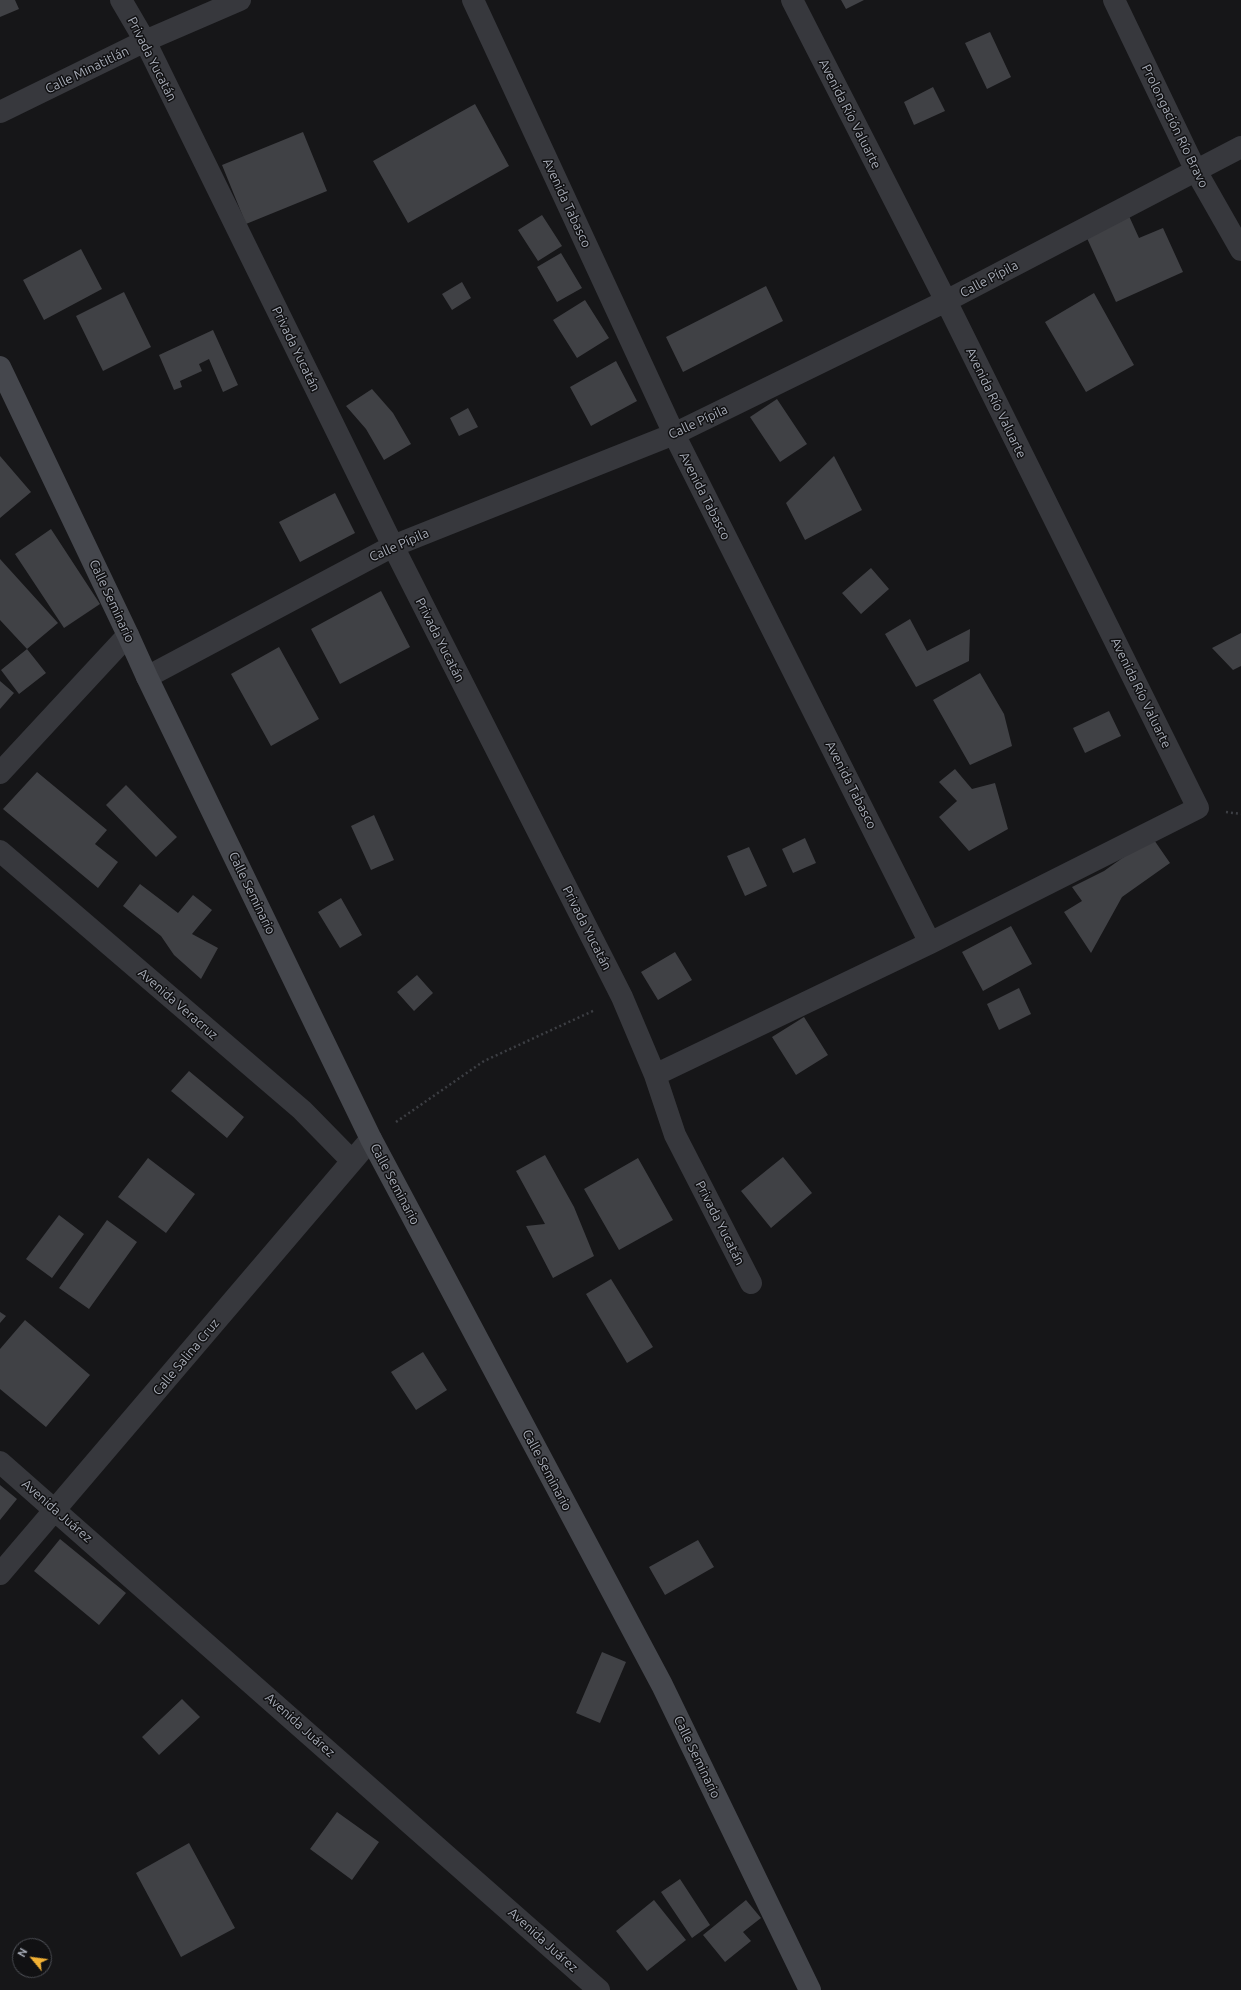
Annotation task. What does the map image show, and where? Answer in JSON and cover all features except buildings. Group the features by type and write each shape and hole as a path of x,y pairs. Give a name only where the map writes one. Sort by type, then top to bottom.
{"street":[{"name":"Privada Yucatán","path":"121,0 145,41 393,546 622,997 655,1075 675,1135 751,1283"},
{"name":"Calle Minatitlán","path":"0,112 145,41 240,0"},
{"name":"Avenida Tabasco","path":"473,0 674,434 930,943"},
{"name":"Avenida Río Valuarte","path":"792,0 946,301 1198,808 930,943"},
{"name":"Prolongación Río Bravo","path":"1114,0 1196,171 1241,250"},
{"name":"Calle Pípila","path":"147,677 393,546 674,434 946,301 1241,147"},
{"name":"Calle Seminario","path":"0,367 147,677 371,1139 662,1685 810,1990"},
{"path":"0,773 128,635"},
{"name":"Avenida Veracruz","path":"0,851 302,1110 352,1161"},
{"path":"655,1075 930,943"},
{"name":"Calle Salina Cruz","path":"0,1574 371,1139"},
{"name":"Avenida Juárez","path":"0,1462 56,1509 599,1990"}],"path":[{"path":"371,1139 484,1061 622,997"}]}
